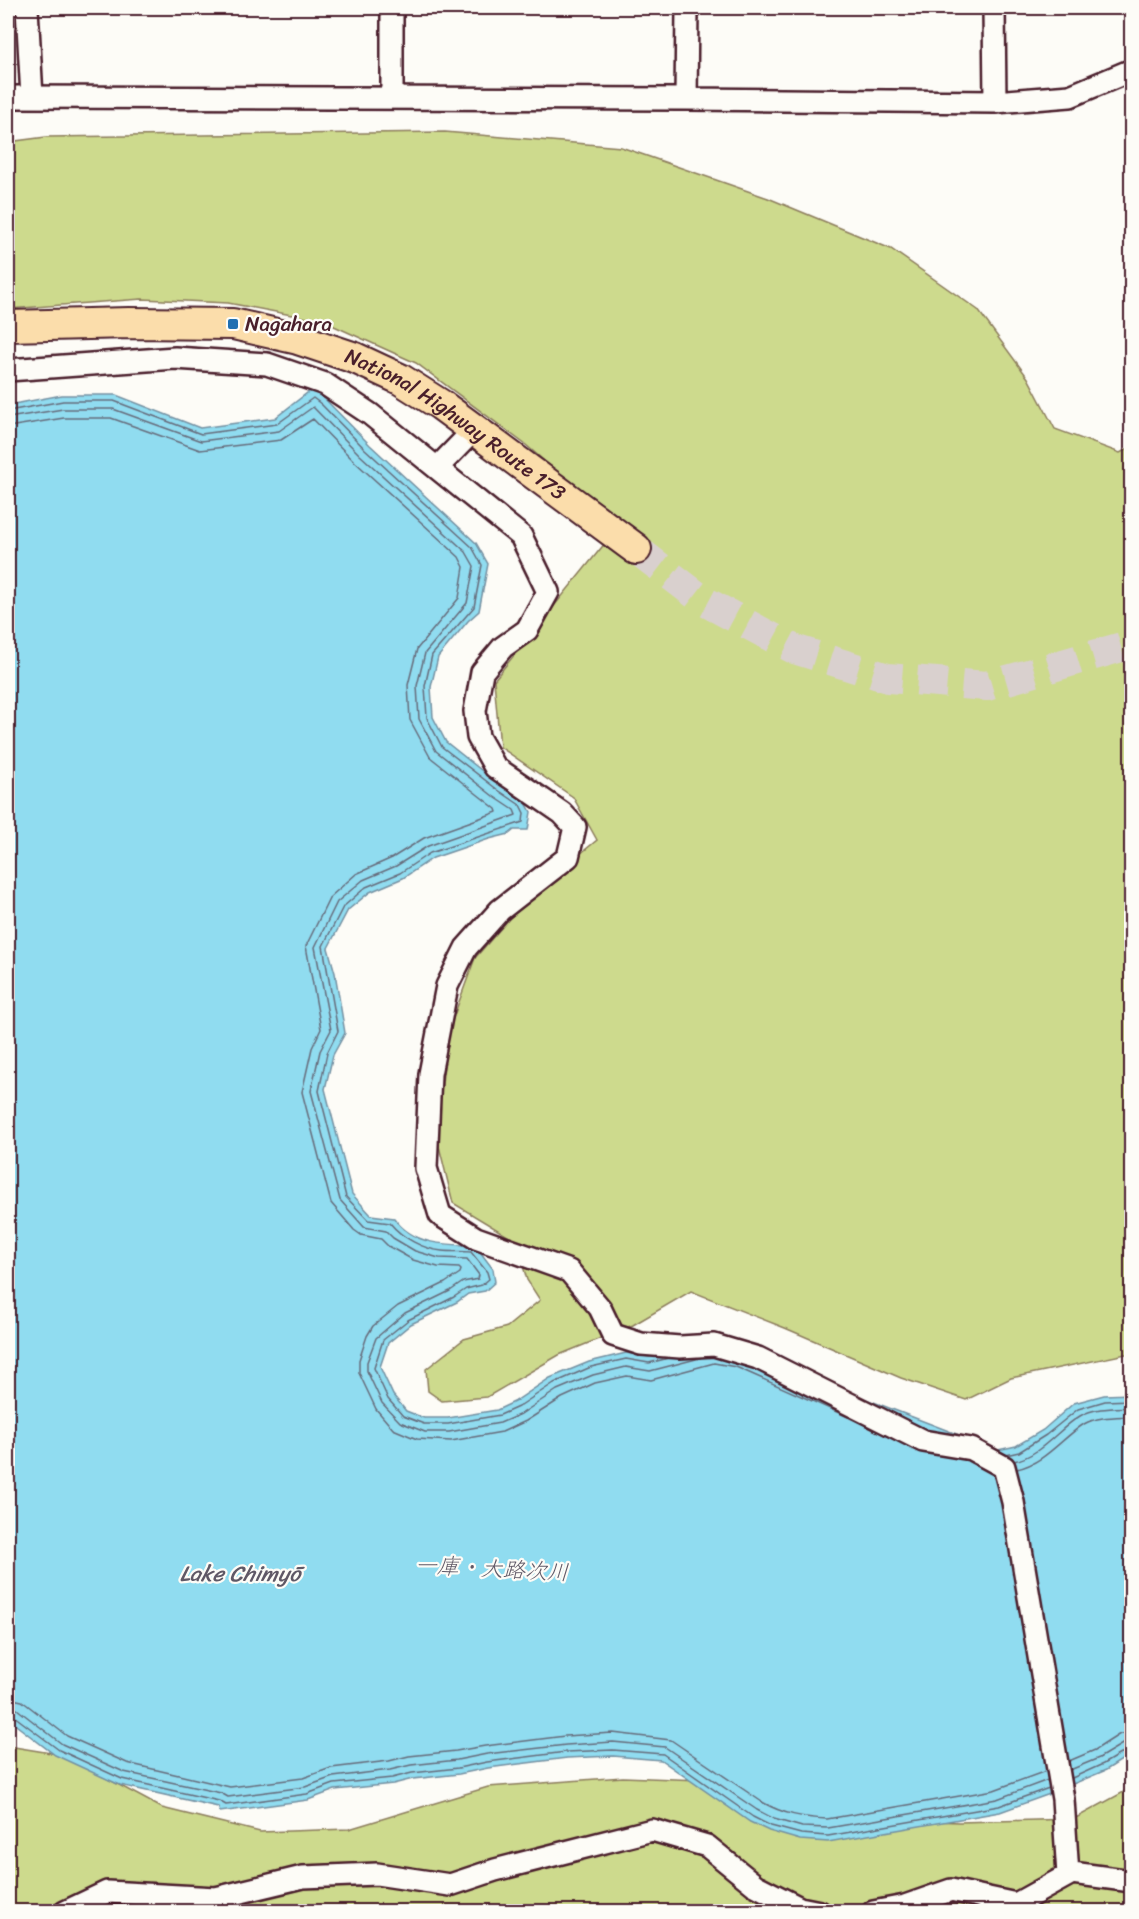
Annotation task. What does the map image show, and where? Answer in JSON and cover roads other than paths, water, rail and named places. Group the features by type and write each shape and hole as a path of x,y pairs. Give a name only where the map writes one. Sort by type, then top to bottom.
{"highway":[{"name":"National Highway Route 173","path":"8,326 129,322 233,324 298,339 355,358 400,379 441,405 636,549"}],"street":[{"path":"27,8 32,97"},
{"path":"392,8 392,98"},
{"path":"686,99 687,8"},
{"path":"994,8 995,102"},
{"path":"8,97 995,102 1070,96 1131,70"},
{"path":"8,370 175,358 267,364 325,384 370,414 521,536 548,592 527,630 503,647 482,672 476,711 478,737 495,767 562,813 575,827 568,857 500,910 466,948 447,986 430,1074 426,1168 440,1215 476,1238 569,1271 600,1308 613,1335 641,1344 680,1347 714,1345 758,1358 922,1441 971,1449 1004,1467 1013,1502 1063,1799 1068,1875"},
{"path":"437,468 474,430"},
{"path":"65,1911 107,1893 216,1898 303,1877 377,1874 450,1885 495,1870 651,1830 707,1846 755,1885 800,1908 820,1911"},
{"path":"873,1911 904,1906 951,1890 1016,1904 1072,1873 1131,1881"}],"water":[{"name":"Lake Chimyō","path":"311,390 325,399 370,445 476,543 488,564 479,611 438,657 431,687 433,717 446,742 501,786 525,801 531,812 528,830 514,830 509,834 433,858 403,878 370,892 348,910 328,948 335,973 345,1033 333,1055 325,1089 352,1194 371,1215 394,1218 410,1234 441,1244 475,1245 493,1269 495,1282 485,1291 468,1294 457,1302 411,1324 388,1343 380,1367 393,1395 406,1411 424,1418 448,1418 497,1410 514,1402 550,1378 589,1362 626,1353 649,1357 713,1340 742,1345 858,1396 998,1450 1016,1446 1043,1430 1074,1403 1104,1395 1131,1394 1131,1754 1106,1770 1000,1812 828,1842 800,1840 769,1831 750,1822 661,1760 613,1756 567,1758 488,1768 393,1784 335,1790 308,1800 220,1812 218,1807 120,1785 55,1755 8,1719 8,405 62,395 116,395 200,428 275,418"}],"tunnel":[{"path":"636,549 704,601 794,649 888,678 987,686 1132,644"}],"place":[{"name":"Nagahara","path":"233,324"}],"water label":[{"name":"一庫・大路次川","path":"492,1568"}]}
